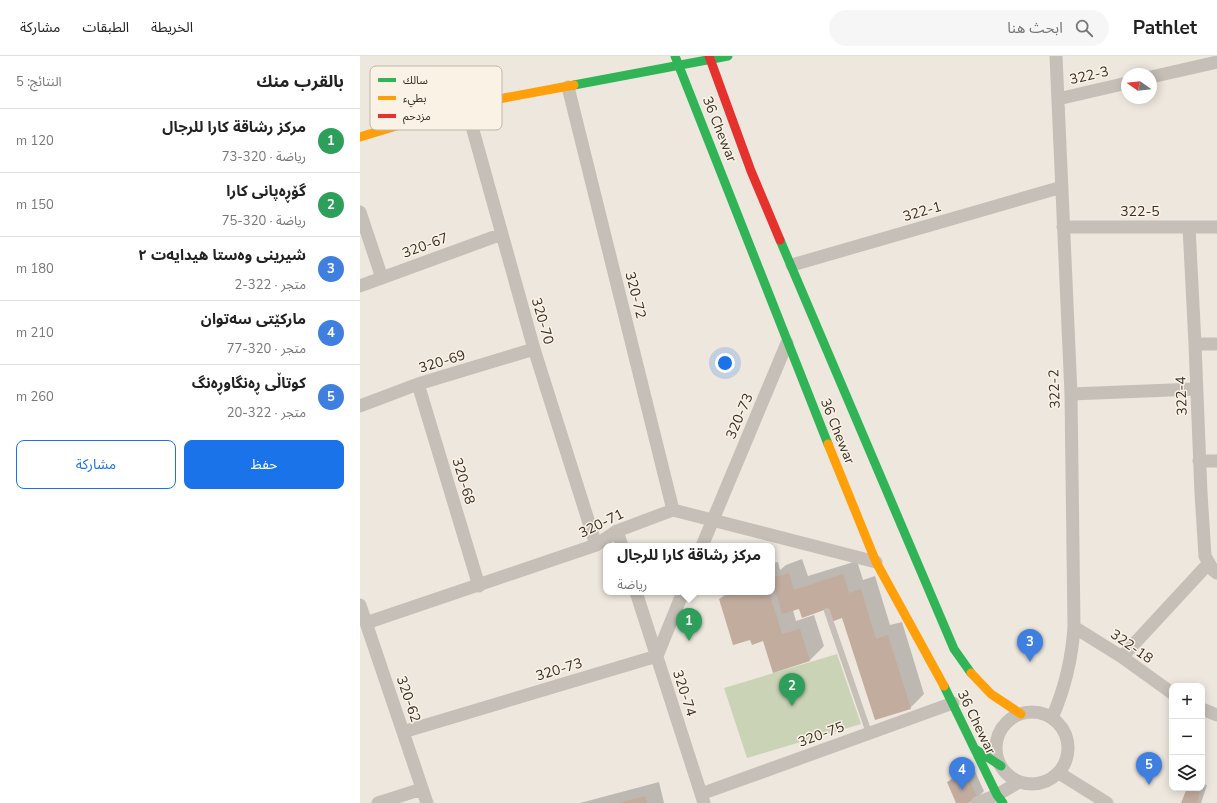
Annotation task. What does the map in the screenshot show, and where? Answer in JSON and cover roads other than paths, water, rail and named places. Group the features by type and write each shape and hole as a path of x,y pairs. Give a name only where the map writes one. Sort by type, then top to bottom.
{"street":[{"name":"36 Chewar","path":"675,56 787,343 876,562 953,703 1000,799"},
{"path":"502,99 680,66 710,58 728,56"},
{"name":"322-2","path":"1052,718 1068,674 1074,627 1071,394 1056,56"},
{"path":"710,58 751,171 954,649 966,669 982,687 1001,702 1021,714"},
{"path":"1157,76 1217,62"},
{"name":"322-3","path":"1058,99 1121,84"},
{"name":"320-72","path":"568,87 673,510"},
{"path":"360,138 386,130"},
{"name":"320-70","path":"473,130 534,349 596,545"},
{"name":"322-1","path":"792,265 1062,187"},
{"path":"360,212 382,278"},
{"name":"322-5","path":"1063,227 1217,228"},
{"name":"322-4","path":"1189,227 1196,344 1196,390 1206,556 1213,568"},
{"name":"320-67","path":"360,286 502,234"},
{"name":"320-73","path":"703,543 787,343"},
{"path":"1196,344 1217,344"},
{"name":"320-69","path":"360,406 418,384 534,349"},
{"name":"320-68","path":"418,384 479,586"},
{"path":"1071,394 1196,390"},
{"path":"1200,461 1217,461"},
{"path":"673,510 714,519 876,562"},
{"name":"320-71","path":"366,623 479,586 596,545 617,531 673,510"},
{"path":"617,531 621,543"},
{"path":"1122,657 1213,568"},
{"name":"320-74","path":"637,595 702,799"},
{"path":"657,656 682,595"},
{"name":"320-62","path":"360,605 427,803"},
{"name":"322-18","path":"1074,627 1122,657 1169,691"},
{"name":"320-73","path":"403,732 657,656"},
{"name":"320-75","path":"702,799 953,703"},
{"path":"1205,710 1217,715"},
{"path":"1032,712 1052,718 1065,734 1068,744 1068,755 1059,773 1050,780 1040,784 1019,782 1008,776 1001,766 997,754 997,741 1002,730 1010,720 1021,714 1032,712"},
{"path":"974,748 1001,766"},
{"path":"1059,773 1107,803"},
{"path":"977,803 1000,799 1019,782"},
{"path":"378,803 422,790"}],"lane":[{"path":"826,611 869,734"}],"place":[{"name":"مركز رشاقة كارا للرجال","path":"689,641"},
{"name":"شیرینی وەستا هیدایەت ٢","path":"1030,662"},
{"name":"گۆڕەپانی کارا","path":"792,706"},
{"name":"کوتاڵی ڕەنگاوڕەنگ","path":"1149,785"},
{"name":"مارکێتی سەتوان","path":"962,790"}]}
